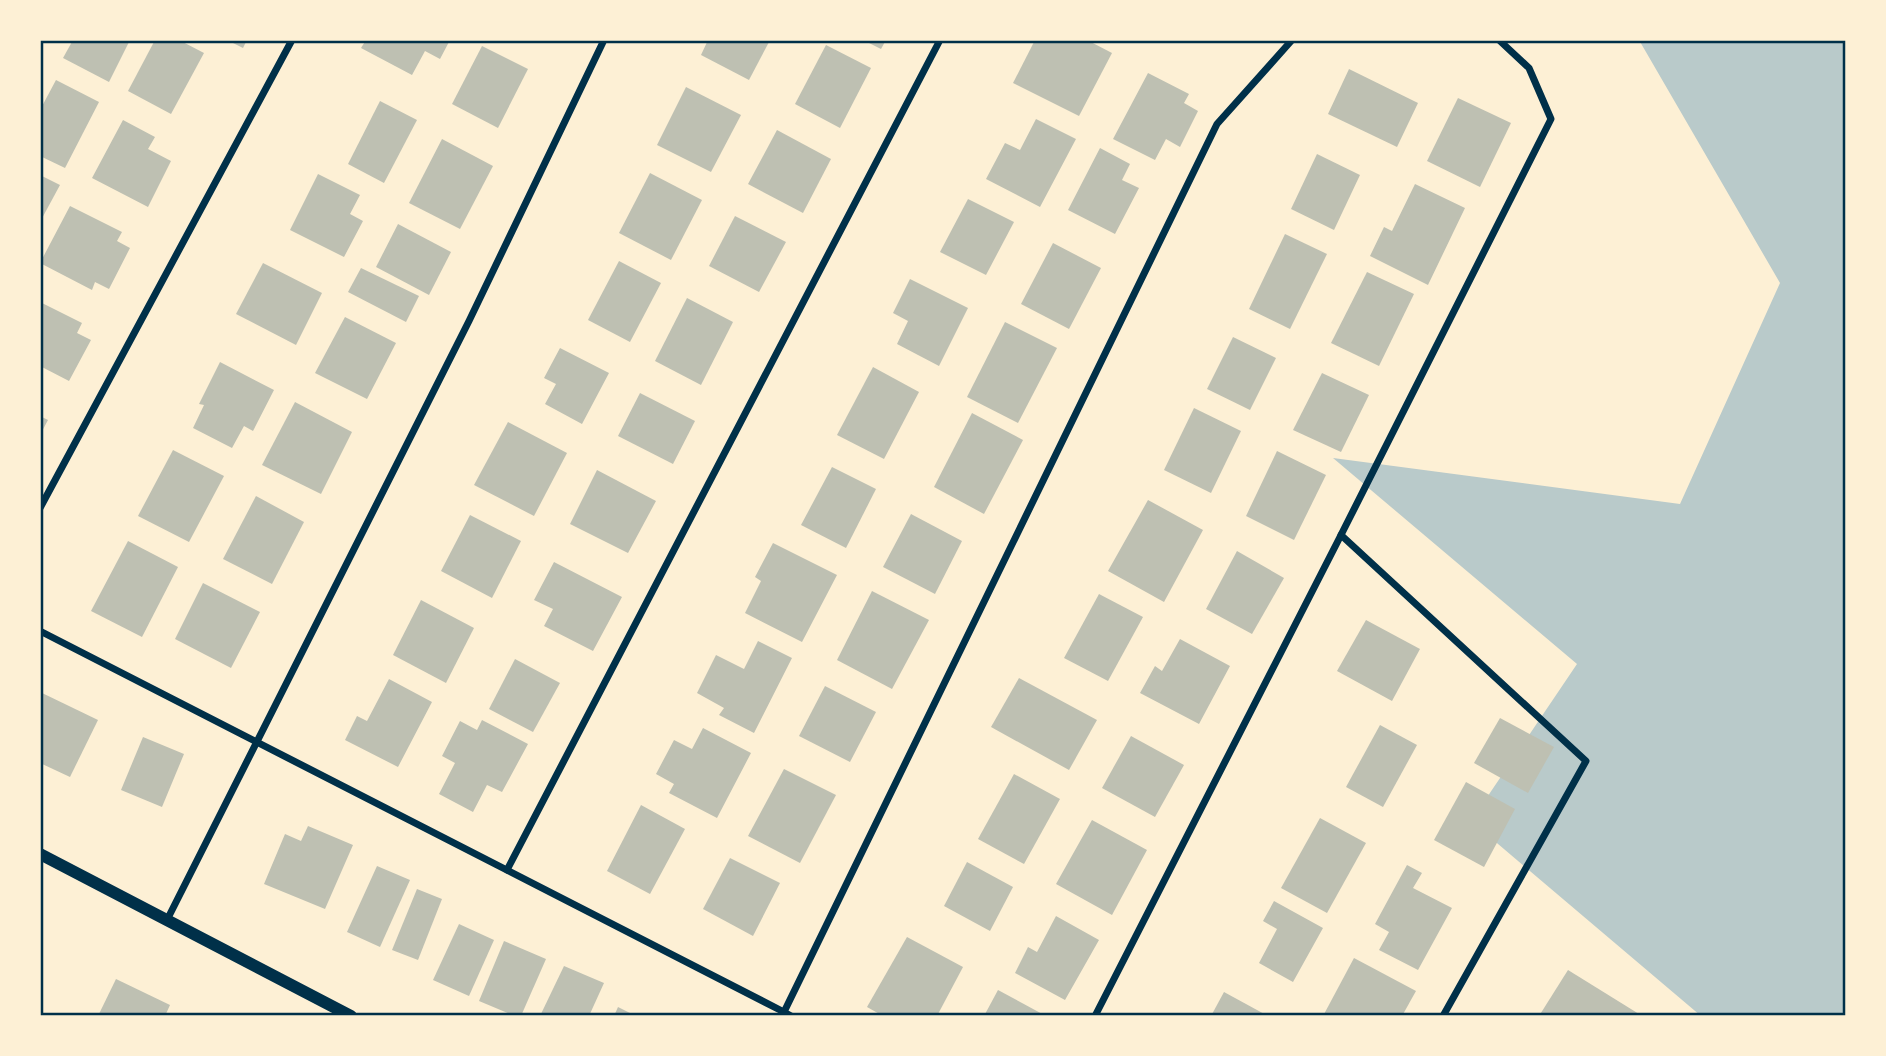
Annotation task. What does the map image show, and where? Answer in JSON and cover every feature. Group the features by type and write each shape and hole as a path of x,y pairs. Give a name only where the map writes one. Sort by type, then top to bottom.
{"street":[{"path":"40,508 292,40"},
{"path":"167,920 469,321 604,40"},
{"path":"507,870 940,40"},
{"path":"40,631 787,1014 1217,124 1292,40"},
{"path":"1095,1016 1551,119 1530,68 1499,40"},
{"path":"1341,535 1586,761 1443,1016"},
{"path":"40,854 351,1016"}],"shaded area":[{"path":"1639,40 1846,40 1846,1016 1701,1016 1471,821 1577,664 1333,458 1680,504 1780,283"}],"building":[{"path":"73,40 130,40 109,82 63,58"},
{"path":"155,40 179,40 204,53 171,114 128,91"},
{"path":"227,40 247,40 243,48"},
{"path":"366,40 450,40 440,59 425,51 412,75 361,48"},
{"path":"708,40 769,42 749,80 701,55"},
{"path":"863,40 886,40 881,49"},
{"path":"1035,40 1087,40 1112,53 1079,116 1013,83"},
{"path":"826,45 871,68 840,128 795,104"},
{"path":"482,46 528,69 498,128 452,104"},
{"path":"1349,69 1418,103 1397,147 1328,114"},
{"path":"1148,73 1189,94 1184,103 1198,111 1180,147 1166,139 1155,160 1113,139"},
{"path":"56,80 99,102 65,168 40,156 40,110"},
{"path":"686,87 741,115 711,172 657,145"},
{"path":"1458,98 1511,123 1480,187 1427,161"},
{"path":"380,101 417,120 384,183 348,164"},
{"path":"1036,119 1076,139 1040,207 986,179 1005,143 1020,150"},
{"path":"123,120 155,137 148,149 171,161 148,207 92,178"},
{"path":"777,130 831,159 803,213 748,184"},
{"path":"442,139 493,166 460,229 409,203"},
{"path":"1100,148 1130,164 1122,180 1139,188 1115,234 1068,210"},
{"path":"1317,154 1360,175 1334,230 1291,209"},
{"path":"650,173 702,200 671,260 619,233"},
{"path":"318,174 360,195 350,214 363,221 344,257 290,230"},
{"path":"40,175 60,185 40,222"},
{"path":"1415,184 1465,208 1428,285 1370,256 1384,227 1392,231"},
{"path":"968,199 1014,222 986,275 940,252"},
{"path":"70,206 122,232 117,241 130,248 109,289 95,282 92,290 40,263"},
{"path":"735,216 786,242 759,292 709,266"},
{"path":"398,224 451,252 429,295 376,267"},
{"path":"1285,234 1327,254 1290,329 1249,309"},
{"path":"1053,243 1101,268 1069,329 1021,304"},
{"path":"619,261 661,283 630,342 588,320"},
{"path":"263,263 322,293 296,345 236,314"},
{"path":"361,268 419,296 406,322 348,292"},
{"path":"1367,272 1414,294 1379,366 1331,343"},
{"path":"910,279 968,308 939,366 897,344 908,321 893,313"},
{"path":"687,298 733,322 701,385 655,361"},
{"path":"40,302 82,323 77,333 91,340 69,381 40,366"},
{"path":"345,317 396,343 367,399 315,373"},
{"path":"1005,322 1057,348 1018,423 967,397"},
{"path":"1233,337 1276,358 1250,410 1207,389"},
{"path":"560,348 609,373 582,424 545,404 556,384 544,378"},
{"path":"220,362 274,390 253,431 244,426 232,448 193,428 204,405 199,404"},
{"path":"873,367 919,392 884,459 837,435"},
{"path":"1322,373 1369,395 1341,452 1293,430"},
{"path":"640,393 695,421 673,464 618,436"},
{"path":"295,402 352,432 321,494 262,465"},
{"path":"1194,408 1241,431 1211,493 1164,470"},
{"path":"972,413 1023,440 984,514 934,487"},
{"path":"40,416 48,420 40,435"},
{"path":"508,422 567,453 534,516 474,485"},
{"path":"173,450 224,476 189,542 138,516"},
{"path":"1277,451 1326,475 1294,540 1246,516"},
{"path":"832,467 876,489 846,548 801,525"},
{"path":"597,470 656,501 628,553 570,524"},
{"path":"256,496 304,522 272,584 223,559"},
{"path":"1148,500 1203,530 1164,602 1108,571"},
{"path":"911,514 962,541 935,594 883,567"},
{"path":"470,515 521,541 492,598 441,571"},
{"path":"128,541 178,567 142,637 91,611"},
{"path":"773,543 837,575 802,642 745,613 761,581 755,577"},
{"path":"1237,551 1284,578 1252,634 1206,609"},
{"path":"554,562 622,597 593,651 544,626 553,609 534,600"},
{"path":"203,583 260,612 231,668 175,639"},
{"path":"872,591 929,620 892,689 837,660"},
{"path":"1099,594 1143,617 1108,681 1064,658"},
{"path":"421,600 474,628 446,683 393,655"},
{"path":"1366,620 1420,649 1392,701 1337,671"},
{"path":"1180,639 1230,666 1199,724 1140,693 1155,666 1162,671"},
{"path":"758,641 792,658 754,733 719,715 724,708 697,693 716,655 744,669"},
{"path":"515,659 560,683 533,732 489,709"},
{"path":"1019,678 1097,720 1069,770 991,727"},
{"path":"389,679 432,702 398,767 345,740 357,716 367,721"},
{"path":"825,686 876,712 850,762 799,736"},
{"path":"40,692 98,720 70,777 40,763"},
{"path":"1500,718 1554,747 1528,793 1474,763"},
{"path":"482,720 528,744 502,792 487,785 473,812 439,794 455,763 442,756 460,721 477,730"},
{"path":"1380,725 1417,745 1383,807 1346,787"},
{"path":"703,728 751,753 717,818 669,793 674,784 656,774 674,740 692,749"},
{"path":"1131,736 1184,765 1155,817 1102,788"},
{"path":"143,737 184,754 162,807 121,790"},
{"path":"784,769 836,795 800,863 748,836"},
{"path":"1014,774 1060,799 1024,864 978,839"},
{"path":"1466,782 1515,809 1484,867 1434,840"},
{"path":"641,805 685,829 650,894 607,871"},
{"path":"1320,818 1366,843 1327,913 1281,888"},
{"path":"1092,820 1147,850 1112,915 1056,884"},
{"path":"308,826 353,845 325,909 264,884 285,834 301,841"},
{"path":"730,858 780,883 753,936 703,909"},
{"path":"967,862 1013,887 990,931 944,906"},
{"path":"1407,865 1422,873 1413,888 1452,908 1418,970 1379,950 1389,932 1375,924"},
{"path":"377,866 410,880 380,947 347,932"},
{"path":"417,889 442,899 418,960 392,950"},
{"path":"1274,901 1323,928 1293,982 1259,963 1277,929 1263,921"},
{"path":"1056,916 1099,940 1065,1000 1015,973 1028,947 1037,952"},
{"path":"459,924 494,940 469,996 433,980"},
{"path":"907,937 963,967 937,1016 883,1016 867,1007"},
{"path":"504,941 546,959 521,1016 479,1001"},
{"path":"1354,958 1416,991 1402,1016 1323,1016"},
{"path":"564,966 604,983 589,1016 540,1016"},
{"path":"1568,970 1639,1014 1539,1016"},
{"path":"116,979 170,1005 165,1016 98,1016"},
{"path":"998,990 1046,1016 984,1016"},
{"path":"1224,992 1268,1016 1211,1016"},
{"path":"618,1007 636,1016 614,1016"}]}
